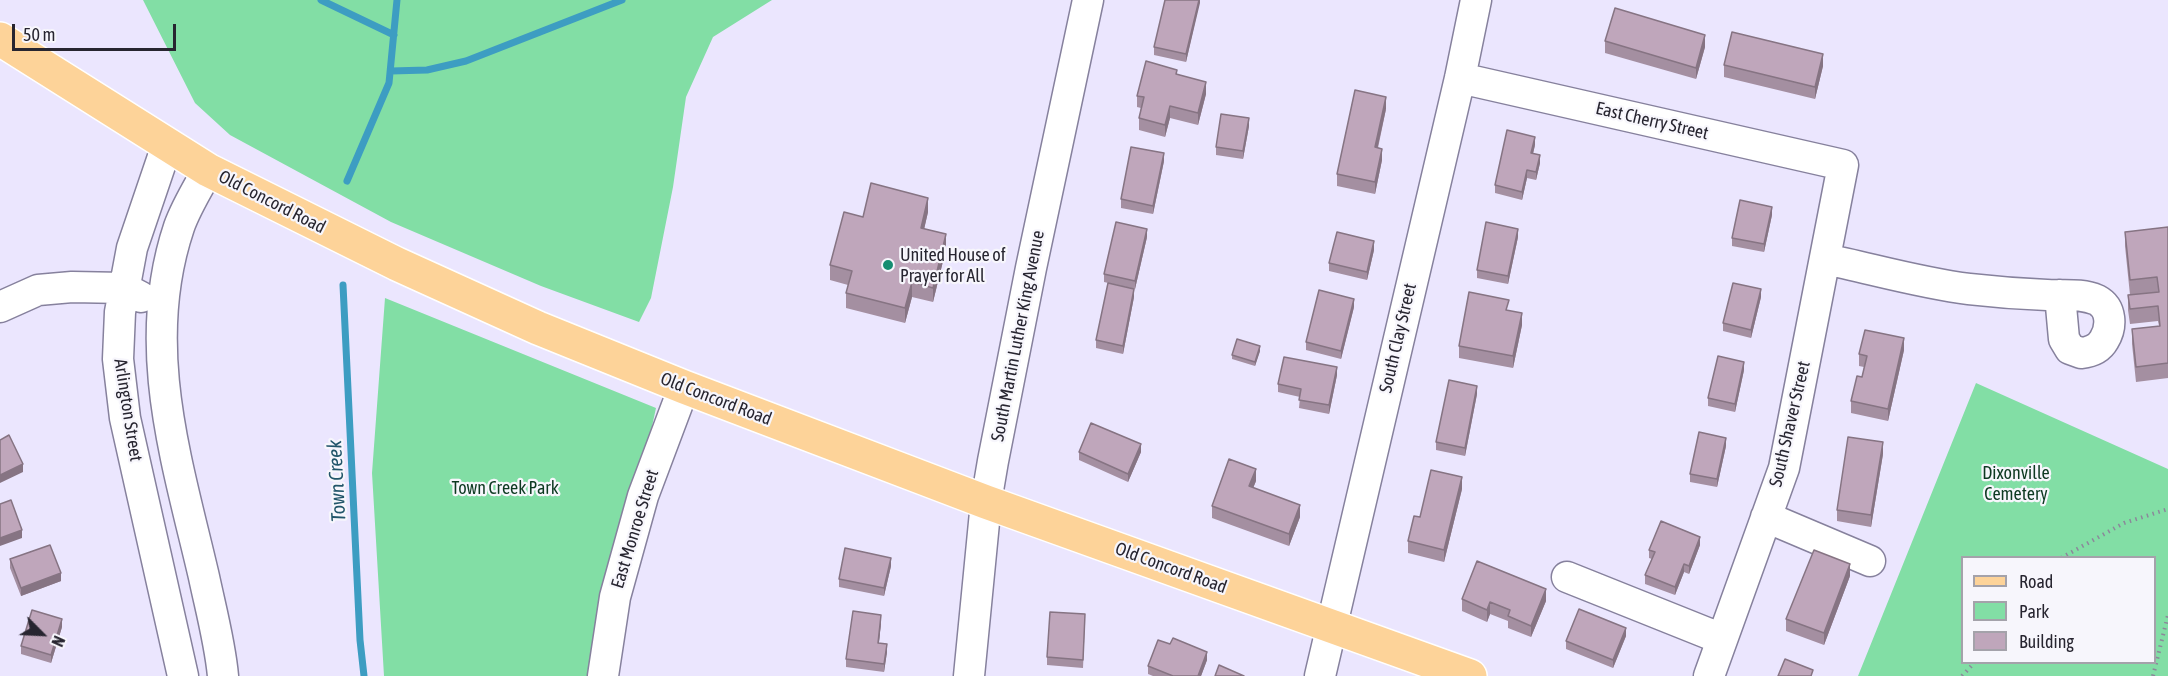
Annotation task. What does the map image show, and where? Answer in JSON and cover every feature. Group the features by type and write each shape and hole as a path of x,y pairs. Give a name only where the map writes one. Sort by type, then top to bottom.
{"main road":[{"name":"Old Concord Road","path":"0,39 208,170 341,237 516,318 684,387 986,502 1470,676"}],"street":[{"name":"South Martin Luther King Avenue","path":"969,676 986,502 1029,278 1088,0"},
{"name":"South Clay Street","path":"1320,676 1460,78 1476,0"},
{"name":"East Cherry Street","path":"1460,78 1843,165"},
{"name":"Arlington Street","path":"167,145 132,248 120,312 118,359 125,418 183,676"},
{"name":"South Shaver Street","path":"1709,676 1784,468 1843,165"},
{"name":"Arlington Street","path":"208,170 180,225 169,264 162,312 161,370 169,429 212,613 223,676"},
{"path":"1825,259 1971,289 2060,295"},
{"path":"0,307 39,290 72,287 124,288 143,298 146,314 144,387 182,485"},
{"name":"East Monroe Street","path":"603,676 615,597 643,496 684,387"},
{"path":"1766,517 1870,561"},
{"path":"1567,577 1722,639"}],"path":[{"path":"2065,556 2124,523 2168,509"},
{"path":"2156,664 2168,615"},
{"path":"1962,676 1974,664"}],"green space":[{"path":"143,0 772,0 713,37 686,97 673,187 651,298 639,322 541,286 391,222 230,135 195,103"},
{"name":"Town Creek Park","path":"385,298 656,408 615,597 606,676 384,676 372,473"},
{"name":"Dixonville Cemetery","path":"1976,383 2168,469 2168,676 1858,676"}],"building":[{"path":"1165,0 1199,0 1186,54 1154,47"},
{"path":"1615,8 1705,35 1696,68 1605,41"},
{"path":"1732,32 1823,54 1815,87 1724,65"},
{"path":"1146,61 1177,70 1176,74 1206,82 1198,113 1170,106 1165,125 1139,118 1144,97 1137,96"},
{"path":"1355,90 1386,97 1375,147 1382,149 1375,182 1337,174"},
{"path":"1221,114 1249,118 1243,151 1216,147"},
{"path":"1507,130 1535,137 1531,153 1540,155 1536,172 1527,170 1522,192 1495,185"},
{"path":"1131,147 1164,153 1153,206 1121,199"},
{"name":"United House of Prayer for All","path":"871,183 928,198 921,228 946,234 933,288 912,282 905,308 846,293 852,271 830,265 844,212 863,217"},
{"path":"1740,200 1772,207 1764,244 1732,238"},
{"path":"1116,222 1147,229 1135,281 1104,274"},
{"path":"1486,222 1518,229 1508,276 1477,270"},
{"path":"2168,227 2168,363 2136,367 2132,329 2160,326 2158,306 2130,309 2128,295 2159,292 2157,277 2130,280 2125,232"},
{"path":"1337,232 1374,241 1367,272 1329,263"},
{"path":"1108,283 1134,289 1123,346 1096,340"},
{"path":"1733,283 1761,289 1751,330 1723,323"},
{"path":"1319,290 1354,299 1341,351 1306,342"},
{"path":"1469,292 1509,300 1506,310 1522,313 1513,356 1459,346"},
{"path":"1865,330 1904,338 1888,409 1851,401 1857,376 1862,377 1867,356 1859,354"},
{"path":"1237,339 1260,346 1255,362 1232,355"},
{"path":"1718,356 1744,362 1735,404 1708,398"},
{"path":"1284,357 1337,367 1329,405 1299,400 1301,389 1278,384"},
{"path":"1449,380 1477,386 1465,448 1436,442"},
{"path":"1091,423 1141,444 1128,474 1079,452"},
{"path":"1699,432 1726,438 1717,479 1690,474"},
{"path":"9,435 23,464 0,475 0,440"},
{"path":"1848,437 1883,442 1871,515 1837,510"},
{"path":"1229,459 1256,469 1249,486 1300,505 1289,534 1212,506"},
{"path":"1431,470 1462,477 1444,550 1408,541 1414,516 1420,517"},
{"path":"11,500 22,530 0,538 0,504"},
{"path":"1661,521 1700,537 1689,566 1684,564 1675,587 1645,575 1655,552 1649,550"},
{"path":"50,545 61,573 21,588 10,559"},
{"path":"845,548 891,558 884,588 839,579"},
{"path":"1814,550 1850,564 1824,633 1786,619"},
{"path":"1477,561 1546,589 1531,626 1508,616 1510,610 1490,602 1487,610 1462,599"},
{"path":"1579,609 1626,628 1613,660 1566,641"},
{"path":"32,610 62,619 51,655 21,646"},
{"path":"853,611 881,615 878,643 887,644 884,664 846,659"},
{"path":"1050,612 1085,614 1083,660 1047,657"},
{"path":"1173,638 1207,652 1198,676 1173,676 1148,666 1158,640 1170,644"},
{"path":"1785,659 1813,670 1811,676 1778,676"},
{"path":"1219,665 1244,676 1215,676"}],"waterway":[{"path":"321,0 394,35"},
{"name":"Town Creek","path":"347,181 389,83 397,0"},
{"path":"391,71 427,70 466,61 622,0"},
{"name":"Town Creek","path":"343,285 360,640 364,676"}],"place":[{"name":"United House of Prayer for All","path":"888,265"}]}
